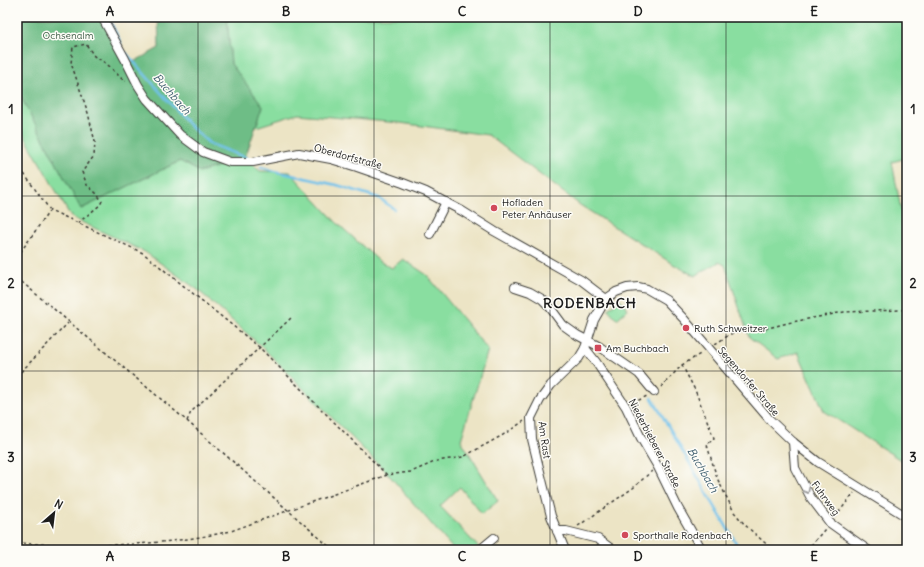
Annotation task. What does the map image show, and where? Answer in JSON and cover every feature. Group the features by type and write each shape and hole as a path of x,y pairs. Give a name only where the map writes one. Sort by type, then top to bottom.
{"street":[{"name":"Oberdorfstraße","path":"102,17 138,85 158,113 180,135 203,152 230,162 253,162 299,153 331,159 403,183 446,202 462,211 494,232 581,280 606,299"},
{"path":"430,234 446,202"},
{"path":"515,287 530,292 542,299 563,325 639,374 654,392"},
{"name":"Segendorfer Straße","path":"606,299 616,292 626,288 638,287 647,289 666,300 770,420 793,442 818,462 907,517"},
{"path":"585,348 594,320 606,299"},
{"name":"Niederbieberer Straße","path":"585,348 626,407 678,508 702,550"},
{"name":"Am Rast","path":"565,550 551,516 532,439 532,418 540,400 551,385 579,358 585,348"},
{"name":"Fuhrweg","path":"793,442 795,468 811,498 830,523 868,550"},
{"path":"557,531 566,530 598,539 613,550"},
{"path":"484,550 482,548 494,538"}],"path":[{"path":"78,223 100,205 102,201 87,184 82,172 94,156 96,142 71,63 72,47 86,44 94,56 107,64 122,79 138,85"},
{"path":"17,164 50,210 144,253 259,347 387,475"},
{"path":"17,257 50,210"},
{"path":"17,278 187,421 333,550"},
{"path":"626,407 654,392 664,385 682,364 734,332 764,329 844,312 907,309"},
{"path":"187,421 191,412 291,318"},
{"path":"17,376 69,322"},
{"path":"682,364 695,390 714,438 707,445 717,478 734,512 745,525 773,550"},
{"path":"17,543 70,546 107,546 208,536 231,531 387,475 411,472 437,461 462,457 532,418"},
{"path":"572,532 572,530 581,523 633,488 658,467"},
{"path":"836,515 856,491"},
{"path":"807,550 829,524"}],"green space":[{"name":"Ochsenalm","path":"17,17 102,17 126,66 159,48 158,17 227,17 231,64 263,106 245,158 200,172 180,161 81,209 24,103 17,86"},
{"path":"227,17 907,17 907,158 892,162 907,241 907,464 824,411 798,352 778,359 749,337 725,265 719,262 695,276 673,264 580,205 488,135 400,123 297,114 256,127 263,106 231,64"},
{"path":"17,86 24,103 81,209 180,161 200,172 245,158 260,171 290,172 336,222 379,261 392,268 403,259 427,275 488,350 461,440 498,501 482,514 460,487 440,506 481,550 454,550 388,474 262,347 198,290 145,252 71,217 17,123"},
{"path":"620,299 628,309 617,319 608,309"}],"waterway":[{"name":"Buchbach","path":"108,17 121,43"},
{"name":"Buchbach","path":"126,53 190,126 210,144 247,158"},
{"name":"Buchbach","path":"261,167 337,185 379,198 394,209"},
{"name":"Buchbach","path":"652,398 740,550"}],"place":[{"name":"Hofladen Peter Anhäuser","path":"494,208"},
{"name":"Ruth Schweitzer","path":"686,328"},
{"name":"Am Buchbach","path":"598,348"},
{"name":"Sporthalle Rodenbach","path":"625,535"}],"district":[{"name":"RODENBACH","path":"590,303"}]}
